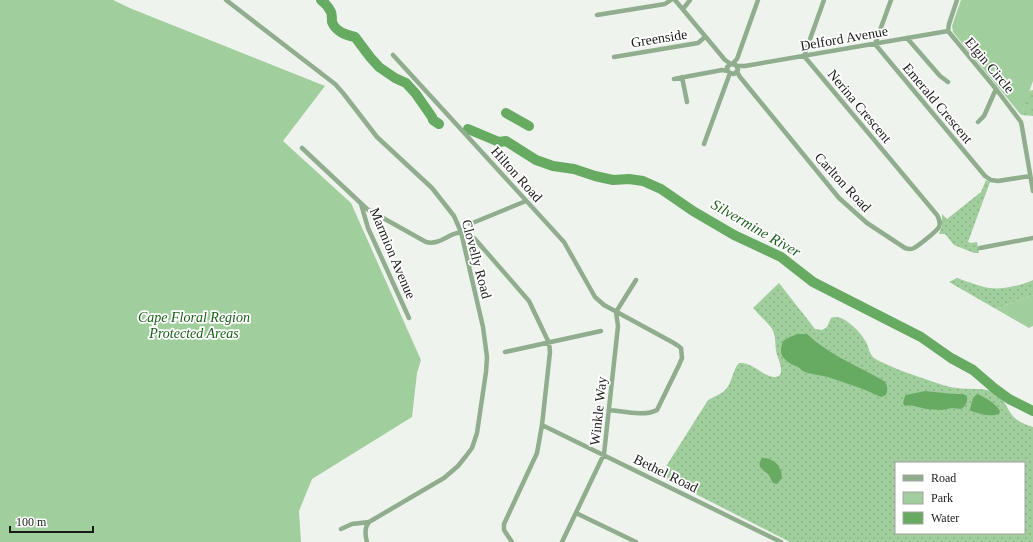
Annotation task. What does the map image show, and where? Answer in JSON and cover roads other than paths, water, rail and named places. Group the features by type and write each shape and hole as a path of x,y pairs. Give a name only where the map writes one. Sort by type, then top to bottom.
{"street":[{"name":"Clovelly Road","path":"226,0 334,84 378,137 435,191 454,216 461,232 484,334 486,357 486,372 477,433 472,448 458,466 444,478 369,522"},
{"path":"597,15 665,4 671,0"},
{"name":"Carlton Road","path":"675,0 733,68 836,194 861,218 872,227 910,250 915,248 937,230 940,223 937,215"},
{"path":"683,9 690,0"},
{"path":"704,144 758,0"},
{"path":"804,56 824,0"},
{"path":"875,44 891,0"},
{"name":"Elgin Circle","path":"957,0 948,31 996,89 1022,124 1033,191"},
{"name":"Delford Avenue","path":"674,78 948,31"},
{"name":"Greenside","path":"614,57 698,43 705,37"},
{"path":"907,38 940,76 948,82"},
{"name":"Emerald Crescent","path":"875,44 985,176 991,180 998,181 1030,176"},
{"name":"Hilton Road","path":"393,55 565,244 595,297 604,305 680,348 682,355 679,365 657,410 646,414 609,410"},
{"name":"Nerina Crescent","path":"804,56 937,215"},
{"path":"682,77 688,102"},
{"path":"978,122 984,116 996,89"},
{"name":"Marmion Avenue","path":"302,148 361,204 368,228 408,318"},
{"path":"470,224 526,200"},
{"path":"361,204 368,210 428,243 436,242 461,232 469,234 527,298 549,343 550,352 542,425 537,453 504,524 504,530 512,542"},
{"path":"980,248 1033,238"},
{"path":"616,312 636,280"},
{"name":"Winkle Way","path":"562,542 604,454 618,326 616,312"},
{"path":"505,352 601,331"},
{"name":"Bethel Road","path":"542,425 604,454 781,542"},
{"path":"576,513 636,542"},
{"path":"341,529 352,524 369,522"},
{"path":"367,542 365,528 369,522"}],"water":[{"path":"797,334 807,334 834,354 884,381 887,388 886,395 881,397 828,377 808,373 788,362 782,356 781,348 783,341"},
{"path":"925,391 963,394 967,396 967,402 961,409 952,408 942,410 926,409 910,405 905,406 903,403 906,395"},
{"path":"977,394 996,406 1000,411 999,414 988,415 971,411 970,409 973,398"},
{"path":"762,458 770,459 779,466 782,478 777,484 773,483 769,475 760,468 760,461"}],"waterway":[{"name":"Silvermine River","path":"321,0 331,12 332,22 336,28 345,34 355,37 379,67 395,78 406,83 416,94 433,120 439,124"},
{"path":"506,113 529,126"},
{"name":"Silvermine River","path":"468,129 499,142 506,141 536,160 553,166 574,169 613,180 629,179 643,181 661,189 693,211 734,235 781,257 813,282 921,337 951,358 973,370 1009,399 1033,411"}],"park label":[{"name":"Cape Floral Region Protected Areas","path":"194,326"}]}
